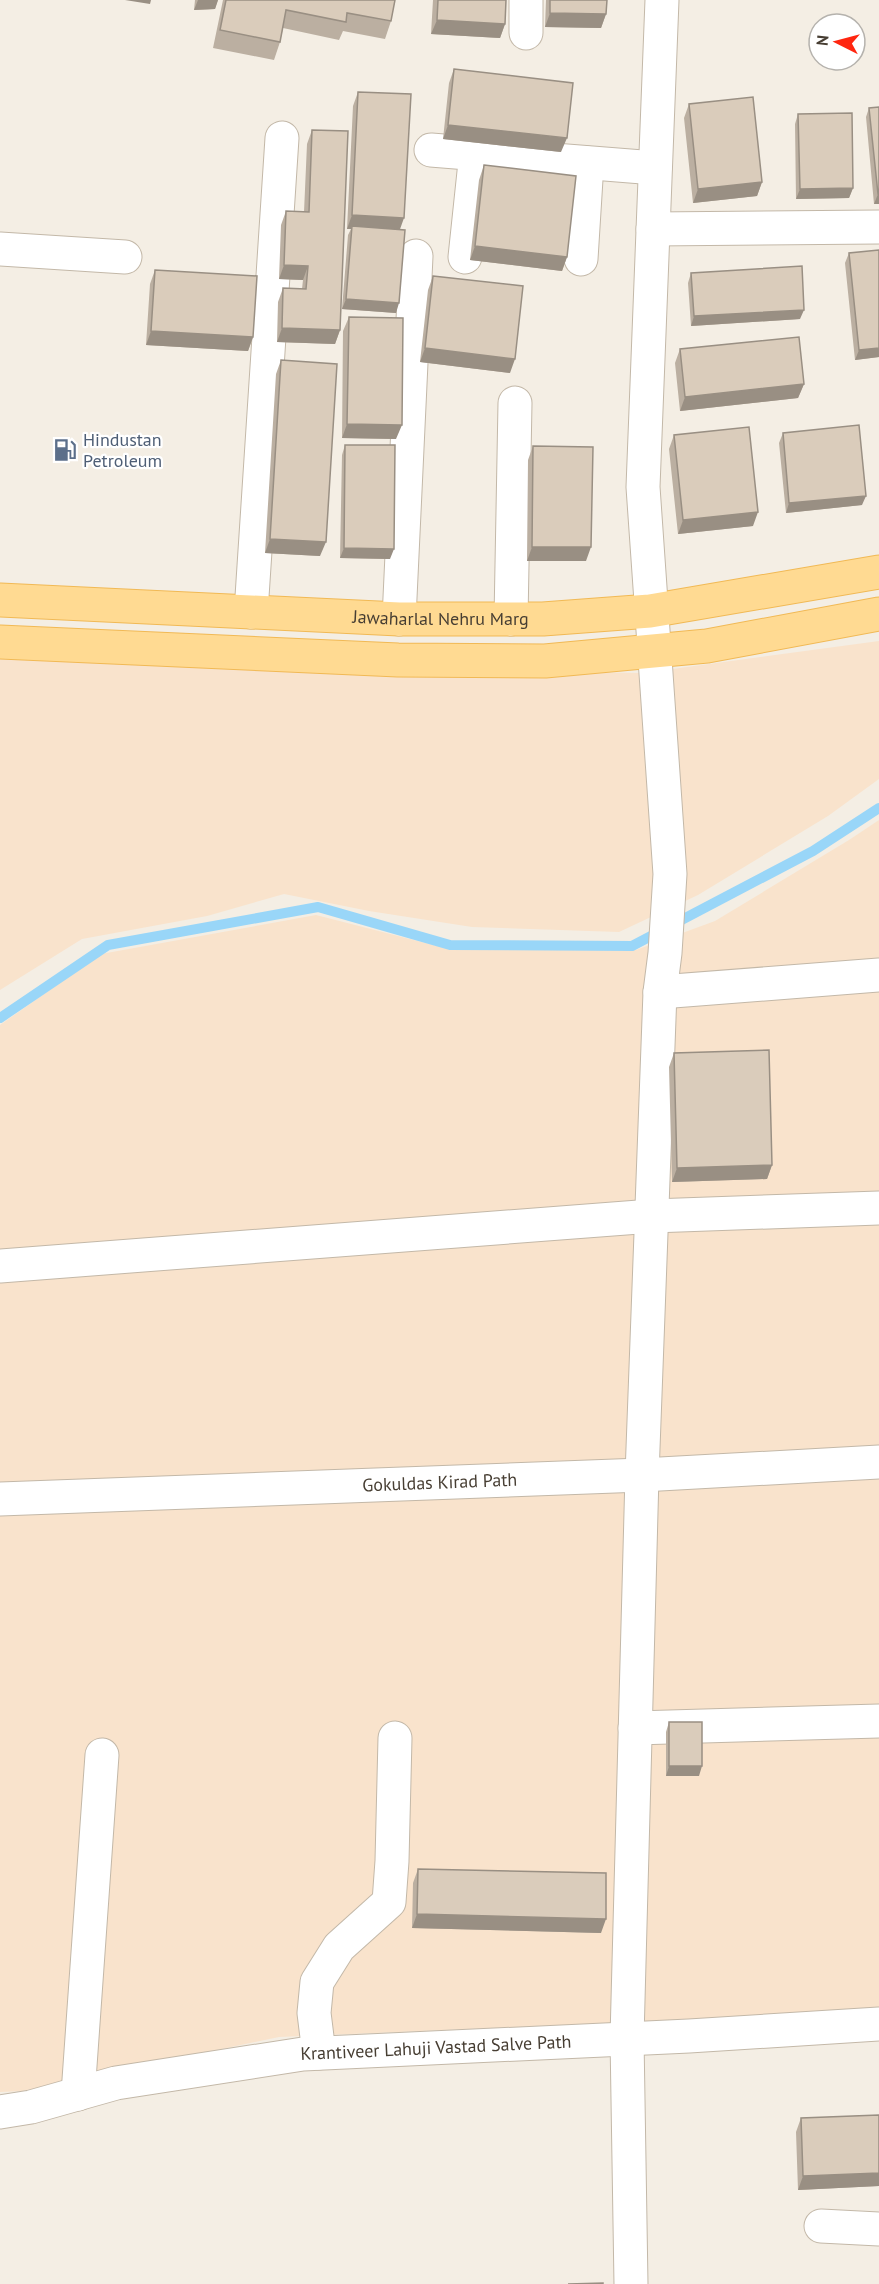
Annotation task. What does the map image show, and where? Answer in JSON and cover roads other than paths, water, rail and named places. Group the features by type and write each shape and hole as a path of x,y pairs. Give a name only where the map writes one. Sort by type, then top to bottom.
{"main road":[{"name":"Jawaharlal Nehru Marg","path":"0,600 399,619 543,619 650,611 879,572"},
{"path":"0,642 398,660 545,661 707,646 879,615"}],"street":[{"path":"526,0 526,33"},
{"path":"630,2284 627,2038 642,1475 660,992 670,874 643,487 662,0"},
{"path":"251,612 282,138"},
{"path":"431,150 655,168"},
{"path":"465,257 476,153"},
{"path":"581,259 587,163"},
{"path":"653,229 879,227"},
{"path":"0,249 125,257"},
{"path":"399,619 416,256"},
{"path":"511,619 515,403"},
{"path":"660,992 879,975"},
{"path":"0,1266 652,1216 879,1208"},
{"name":"Gokuldas Kirad Path","path":"0,1500 642,1475 879,1462"},
{"path":"636,1728 879,1721"},
{"path":"319,2053 314,2013 317,1982 339,1947 388,1902 392,1861 395,1738"},
{"path":"78,2094 102,1755"},
{"name":"Krantiveer Lahuji Vastad Salve Path","path":"0,2112 31,2107 116,2083 303,2054 689,2036 879,2024"},
{"path":"821,2226 879,2229"}],"waterway":[{"path":"0,1018 108,945 318,907 450,945 632,946 813,851 879,808"}],"place":[{"name":"Hindustan Petroleum","path":"65,450"}]}
